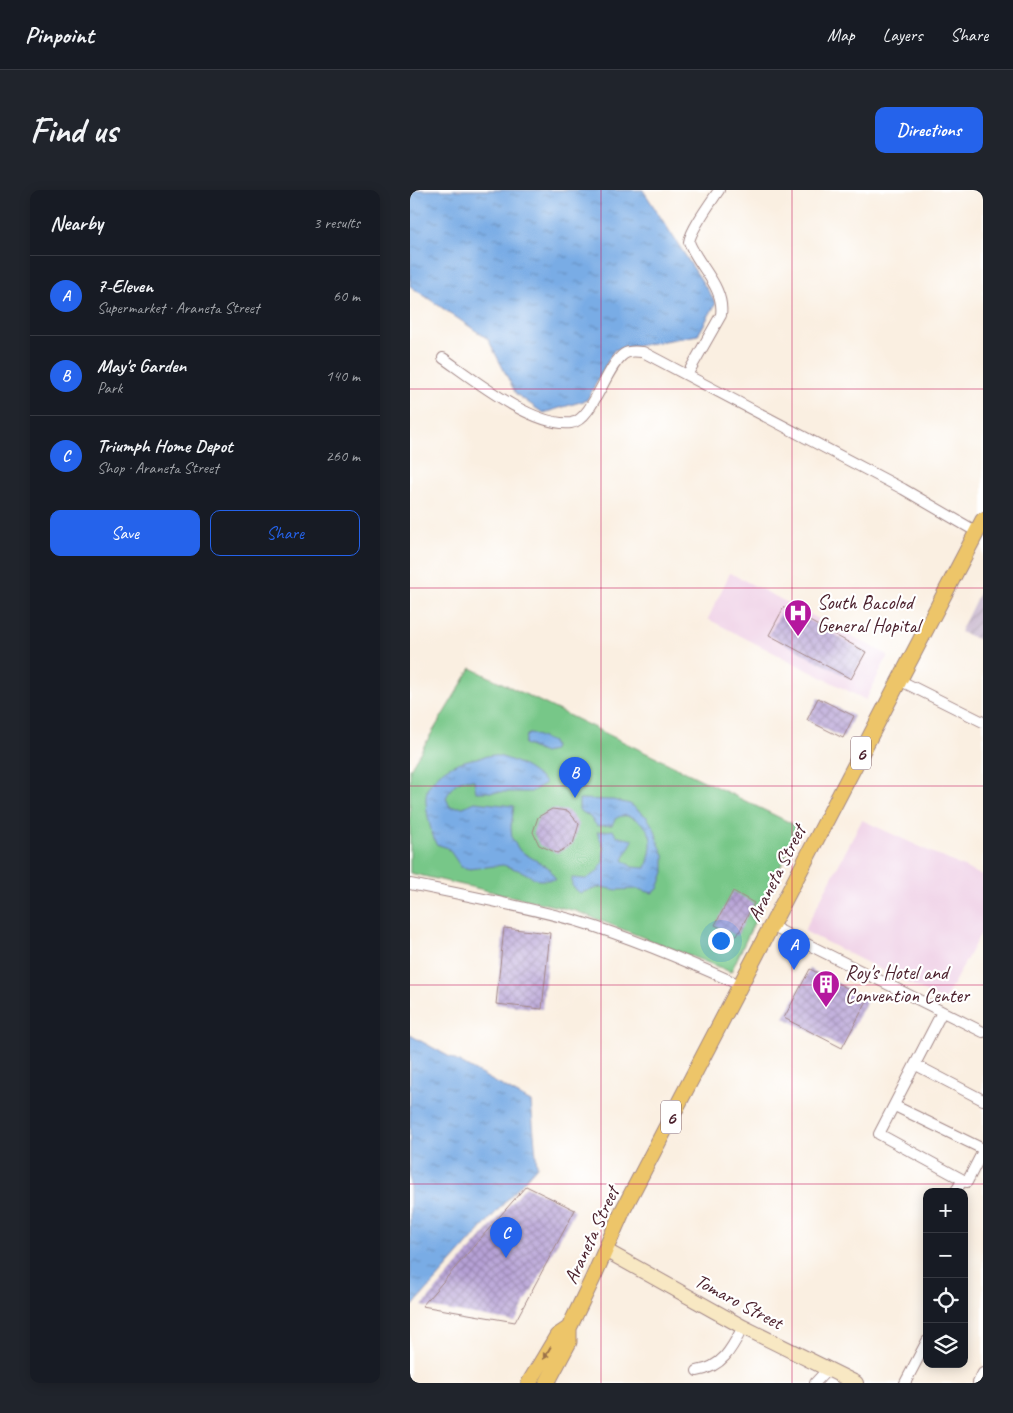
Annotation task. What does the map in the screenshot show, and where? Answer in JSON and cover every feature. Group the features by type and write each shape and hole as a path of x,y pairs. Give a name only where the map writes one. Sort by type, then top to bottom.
{"main road":[{"name":"Araneta Street","path":"529,1383 557,1336 568,1328 623,1210 980,526"},
{"name":"Araneta Street","path":"547,1383 569,1342 568,1328"}],"street":[{"path":"687,375 721,315 722,308 719,294 689,242 697,224 719,190"},
{"path":"442,358 506,401 529,413 564,423 574,423 584,414 623,354 643,352 904,489 980,526"},
{"path":"899,680 983,722"},
{"path":"410,884 519,906 578,922 649,945 740,985"},
{"path":"771,926 983,1032"},
{"path":"895,1106 983,1150 979,1167 969,1181 962,1180 879,1134 942,1012"},
{"path":"916,1065 983,1100"},
{"path":"958,1188 962,1180"},
{"name":"Tomaro Street","path":"606,1250 743,1327 856,1383"},
{"path":"697,1371 713,1366 725,1358 743,1327"},
{"path":"905,1383 923,1349"},
{"path":"815,1383 828,1369"},
{"path":"978,1383 983,1373"}],"shaded area":[{"name":"South Bacolod General Hopital","path":"730,573 888,655 866,700 708,619"},
{"path":"983,585 983,641 960,632"},
{"path":"862,820 983,876 983,929 944,1001 804,931"}],"green space":[{"path":"471,668 799,827 731,972 576,911 410,873 410,769"}],"water":[{"path":"410,190 643,190 716,303 698,335 614,350 587,400 543,413 516,394 488,339 410,286"},
{"path":"531,733 552,742 554,747 552,751 544,753 524,744 526,736"},
{"path":"493,755 521,765 546,783 531,792 476,792 474,780 460,781 451,789 446,798 450,807 463,807 475,802 514,806 511,827 512,839 520,851 549,868 556,880 538,880 521,871 503,865 470,869 461,867 448,848 436,844 427,810 426,796 429,786 445,769 452,765"},
{"path":"579,799 613,800 630,804 647,817 655,830 664,855 664,872 658,889 652,893 638,889 617,890 601,887 580,893 572,886 572,878 586,879 597,872 603,862 604,848 597,832 613,830 616,836 633,840 623,860 632,867 646,868 651,848 649,832 635,819 622,816 615,819 612,825 597,826 589,816 579,810"},
{"path":"410,1035 531,1102 537,1166 410,1309"}],"building":[{"path":"784,607 866,652 851,679 769,635"},
{"path":"818,698 854,716 843,738 807,720"},
{"path":"552,809 568,811 579,824 573,844 557,853 539,845 533,832 538,817"},
{"path":"733,891 754,903 737,936 715,925"},
{"path":"504,928 550,933 542,1009 496,1004"},
{"name":"Roy's Hotel and Convention Center","path":"810,969 868,999 842,1048 784,1018"},
{"path":"526,1186 575,1210 515,1322 422,1306"}],"place":[{"name":"South Bacolod General Hopital","path":"798,637"},
{"name":"May's Garden","path":"575,798"},
{"name":"7-Eleven","path":"794,970"},
{"name":"Roy's Hotel and Convention Center","path":"826,1008"},
{"name":"Triumph Home Depot","path":"506,1258"}]}
